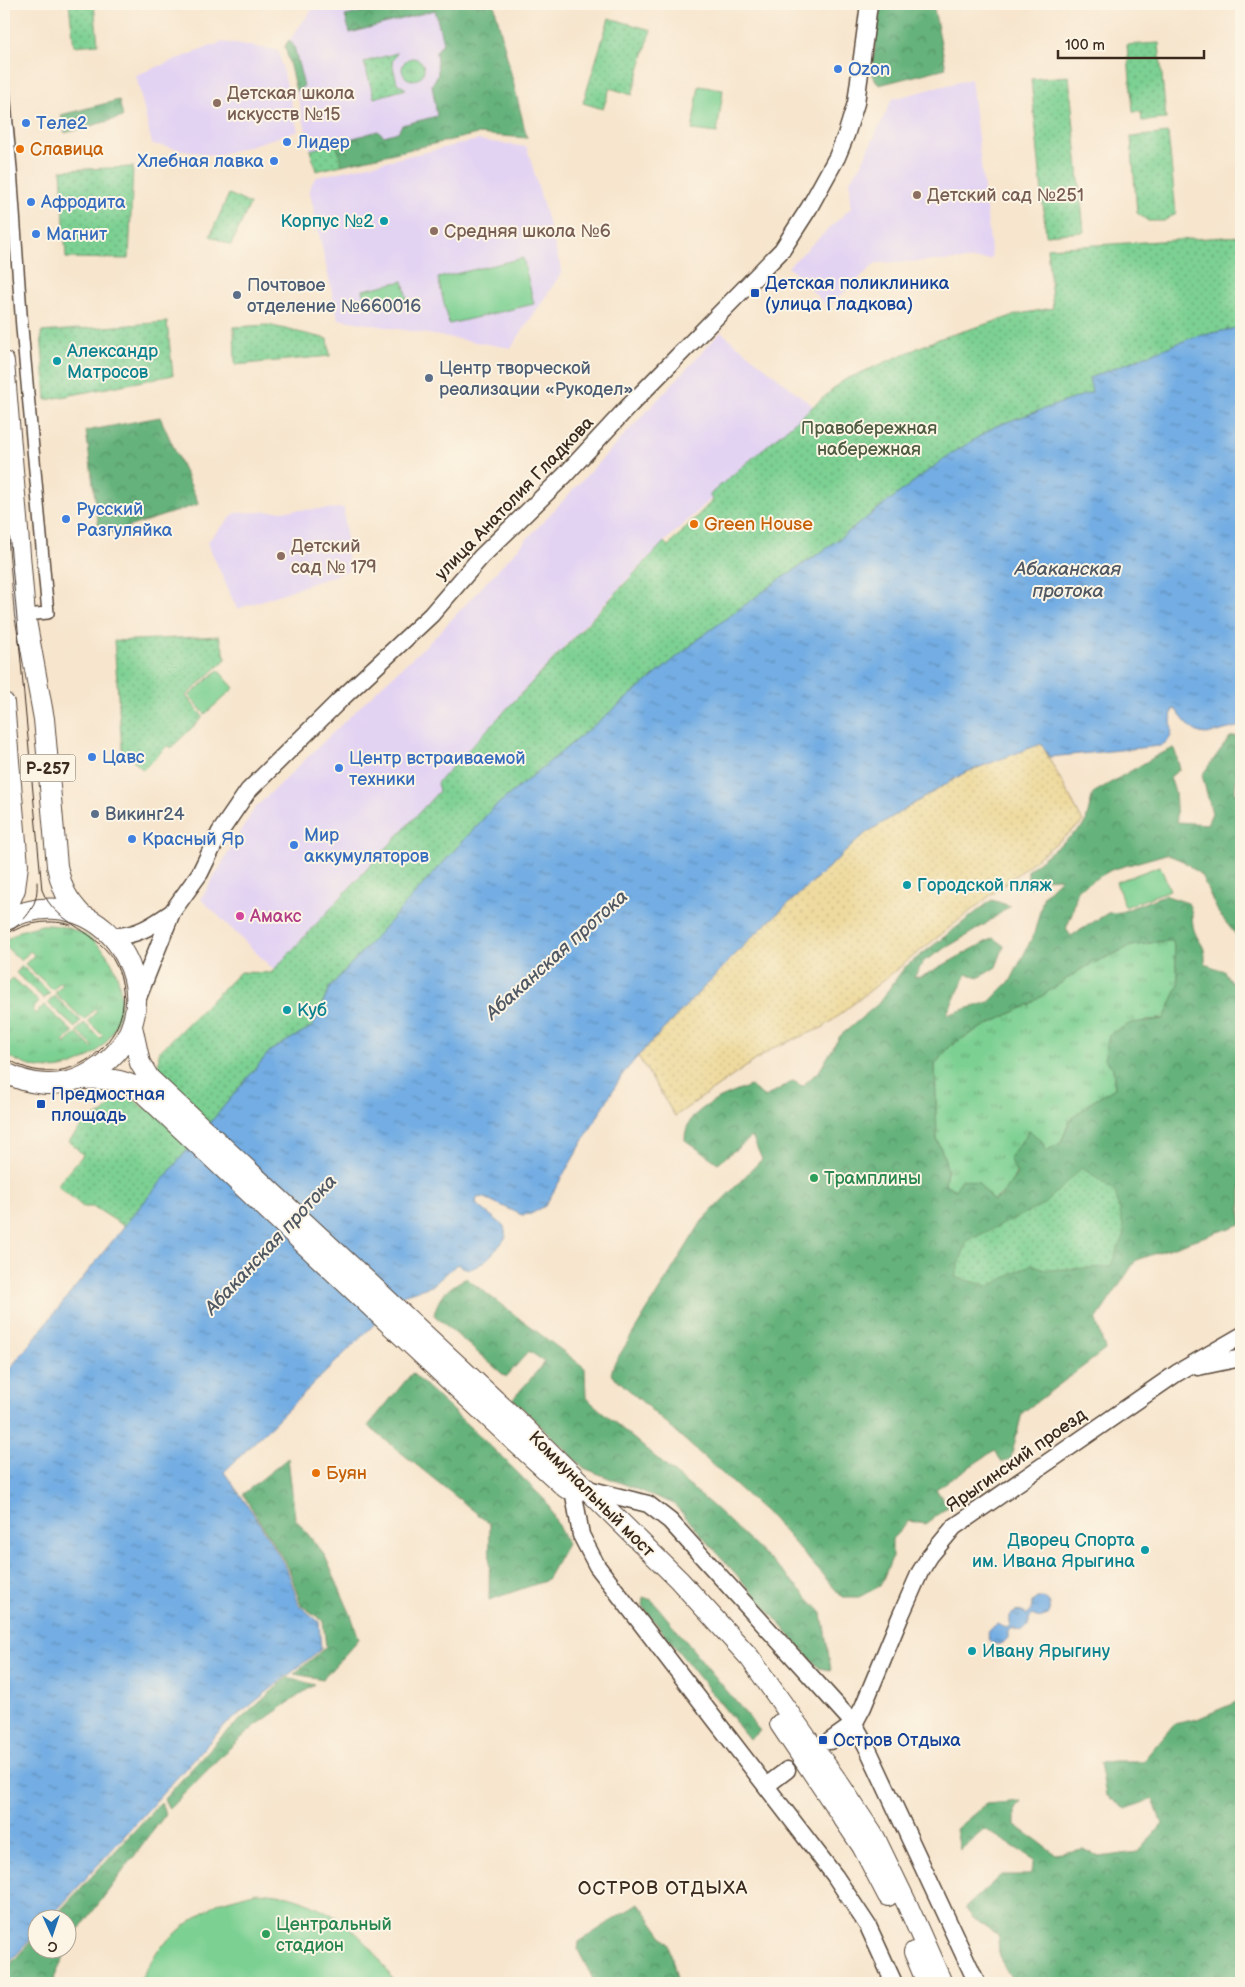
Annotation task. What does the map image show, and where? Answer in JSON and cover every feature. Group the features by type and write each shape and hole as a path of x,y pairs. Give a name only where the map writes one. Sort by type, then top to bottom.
{"highway":[{"name":"Р-257","path":"4,362 25,615 44,719 57,866 60,884 67,899 82,915"},
{"name":"Р-257","path":"4,703 18,865 16,889 4,916"},
{"name":"Р-257","path":"4,921 27,911 41,909 69,911 82,915 100,926 123,949 129,961 136,986 137,1000 132,1026 117,1052 106,1063 80,1078 66,1083 42,1084 14,1077 4,1072"},
{"path":"80,1078 102,1078 144,1084 132,1026"},
{"name":"Коммунальный мост","path":"144,1084 579,1491 679,1580 750,1658 875,1838 942,1983"},
{"name":"Коммунальный мост","path":"579,1491 738,1665 808,1764 862,1846 898,1915 927,1983"}],"main road":[{"name":"улица Анатолия Гладкова","path":"172,912 200,873 220,832 248,791 333,707 431,615 481,557 564,476 628,407 782,250 809,208 837,157 846,135 856,103 869,4"},
{"path":"112,936 138,933 172,912"},
{"path":"137,1000 172,912"},
{"name":"Ярыгинский проезд","path":"854,1724 920,1572 930,1556 954,1527 1145,1395 1241,1336"},
{"name":"Ярыгинский проезд","path":"1186,1369 1241,1358"},
{"path":"894,1983 868,1926 835,1876 597,1566 581,1535 579,1491 648,1504 660,1512 854,1724 866,1745 977,1983"},
{"path":"830,1741 854,1724"},
{"path":"766,1786 787,1770"}],"street":[{"path":"4,92 11,161 22,328 48,613 25,615"}],"shaded area":[{"path":"316,4 494,4 527,138 477,134 316,171 285,46"},
{"name":"Детская школа искусств №15","path":"222,42 278,50 298,131 216,156 152,144 136,75"},
{"name":"Детский сад №251","path":"971,79 992,259 876,263 828,307 788,267 851,208 850,181 860,167 892,99"},
{"name":"Средняя школа №6","path":"478,140 527,147 562,272 511,348 338,319 309,189 314,180 317,177"},
{"path":"721,332 813,406 664,542 620,587 437,783 439,791 274,970 201,899 254,809 435,637"},
{"name":"Детский сад № 179","path":"344,508 348,571 237,609 207,542 235,513"}],"green space":[{"path":"69,4 94,4 98,44 74,46"},
{"path":"398,4 494,4 527,138 477,134 342,165 336,143 378,131 384,136 398,132 402,125 437,116 432,85 438,74 436,52 443,43 435,10 350,33 345,16"},
{"path":"881,4 933,4 946,68 879,85 871,73"},
{"path":"609,18 651,30 632,95 610,88 603,109 583,103"},
{"path":"289,40 294,46 304,86 296,91 285,46"},
{"path":"1159,43 1166,119 1142,121 1141,112 1133,112 1127,45"},
{"path":"397,53 392,62 397,83 406,89 374,98 364,62"},
{"path":"413,58 421,61 424,69 421,77 413,80 405,77 402,69 405,61"},
{"path":"1069,76 1084,232 1046,235 1031,79"},
{"path":"699,86 723,90 717,133 692,130"},
{"path":"119,100 123,117 65,133 61,115"},
{"path":"1168,133 1176,213 1164,221 1148,221 1137,213 1131,137"},
{"path":"336,143 342,165 316,171 310,150"},
{"path":"133,167 129,259 66,258 61,170"},
{"path":"229,194 250,204 231,245 210,236"},
{"name":"Правобережная набережная","path":"1241,236 1241,327 1194,337 1089,378 1093,392 996,426 945,458 823,551 779,580 705,634 492,809 330,987 313,1026 270,1051 124,1226 94,1207 83,1207 57,1185 83,1155 69,1141 86,1121 103,1113 115,1101 131,1097 145,1109 170,1081 158,1071 159,1052 240,972 271,973 439,791 437,783 664,542 668,546 713,500 709,495 844,380 941,338 1019,314 1053,308 1047,248"},
{"path":"523,258 534,304 449,324 438,278"},
{"path":"403,281 407,299 367,308 363,290"},
{"path":"167,322 173,375 46,400 41,332"},
{"path":"268,325 328,339 330,356 235,365 234,327"},
{"path":"160,417 199,504 100,536 86,431"},
{"path":"219,636 226,659 186,696 203,717 171,748 168,745 143,770 122,749 114,641"},
{"path":"218,670 234,688 205,714 189,696"},
{"path":"1241,735 1241,761 1238,762 1235,793 1241,791 1241,941 1219,914 1201,875 1183,861 1166,854 1111,870 1078,889 1066,929 1071,936 1108,913 1121,912 1164,895 1188,903 1194,930 1204,948 1205,964 1224,971 1232,984 1241,988 1241,1224 1136,1260 1096,1320 1105,1350 1022,1413 1011,1458 1002,1463 995,1450 936,1489 948,1507 925,1524 909,1521 892,1539 892,1558 880,1586 859,1597 842,1597 772,1518 611,1374 614,1364 702,1221 762,1159 752,1137 718,1163 685,1140 691,1119 708,1105 750,1086 765,1097 793,1081 802,1086 820,1070 840,1036 878,1004 904,968 992,900 1010,906 984,925 924,961 914,977 923,976 993,938 1004,946 996,967 980,977 967,974 946,1015 989,1002 1011,980 1034,934 1044,895 1061,878 1038,879 1028,889 1028,870 1085,825 1093,793 1158,755 1174,748 1180,769 1170,777 1175,792 1177,822 1207,824 1212,813 1202,775 1230,737","holes":["1173,941 1179,984 1164,1019 1131,1023 1109,1035 1104,1059 1113,1068 1115,1088 1092,1102 1070,1120 1061,1143 1046,1151 1041,1140 1029,1131 1009,1158 1017,1174 1000,1197 993,1201 978,1182 962,1179 955,1190 945,1184 947,1170 944,1156 937,1140 935,1064 951,1045 1030,1004 1083,968 1131,946"]},
{"path":"1160,866 1170,890 1125,907 1116,882"},
{"path":"42,925 74,930 97,944 113,965 120,989 119,1015 109,1038 89,1057 61,1068 53,1069 31,1066 17,1061 4,1053 4,986 13,978 39,1002 32,1010 36,1014 44,1005 73,1032 63,1042 65,1044 76,1033 92,1048 93,1046 77,1031 84,1023 100,1038 103,1036 88,1021 97,1011 95,1009 84,1020 55,993 63,984 60,982 53,990 25,964 34,955 30,951 21,961 4,945 4,941 20,931"},
{"path":"1173,941 1179,984 1164,1019 1146,1020 1113,1068 1115,1088 1092,1102 1070,1120 1061,1143 1046,1151 1041,1140 1028,1131 1021,1160 1013,1179 1007,1188 992,1201 955,1190 945,1184 947,1170 944,1156 937,1140 935,1064 951,1045 1030,1004 1083,968 1131,946"},
{"path":"22,966 50,993 44,999 16,973"},
{"path":"54,996 81,1021 75,1028 48,1003"},
{"path":"1082,1168 1115,1191 1125,1234 1110,1267 1047,1270 1032,1264 989,1286 955,1277 967,1241 1043,1205"},
{"path":"466,1278 585,1368 586,1398 714,1507 787,1576 822,1613 831,1670 819,1668 674,1504 584,1468 513,1399 545,1362 529,1351 506,1377 434,1315 445,1292"},
{"path":"412,1373 546,1501 567,1544 545,1581 489,1600 490,1524 368,1426"},
{"path":"288,1458 295,1518 325,1556 351,1615 359,1639 323,1679 294,1674 326,1647 323,1621 301,1605 289,1569 243,1494"},
{"path":"643,1597 652,1600 760,1731 749,1739 642,1606"},
{"path":"288,1677 314,1685 255,1726 224,1753 169,1809 164,1799 220,1738"},
{"path":"1241,1700 1241,1970 1230,1983 1014,1983 999,1957 998,1935 973,1918 965,1908 1001,1875 1030,1875 1035,1860 985,1829 960,1850 956,1829 986,1804 1021,1801 1015,1809 1015,1825 1056,1854 1083,1849 1099,1857 1138,1852 1162,1824 1153,1799 1125,1809 1106,1795 1100,1763 1143,1761 1174,1724 1197,1719"},
{"path":"161,1802 165,1815 78,1931 78,1910 60,1910"},
{"name":"Центральный стадион","path":"257,1892 295,1898 326,1911 340,1920 353,1930 376,1954 394,1983 138,1983 158,1950 184,1926 217,1903"},
{"path":"639,1903 669,1945 678,1983 595,1983 578,1950 579,1942"},
{"path":"28,1945 28,1960 62,1960 52,1983 4,1983 13,1961"}],"sand":[{"name":"Городской пляж","path":"1041,743 1083,822 824,1027 773,1048 675,1116 638,1056 753,936 866,833 964,773"}],"water":[{"name":"Абаканская протока","path":"1241,327 1241,726 1204,734 1192,728 1173,709 1170,738 1160,746 1050,757 1041,744 964,773 866,833 753,936 638,1056 622,1075 545,1206 531,1214 522,1215 483,1197 477,1198 476,1204 504,1226 506,1237 495,1251 478,1266 469,1269 457,1264 432,1286 405,1294 224,1472 255,1516 287,1569 299,1605 319,1622 321,1649 222,1728 57,1910 28,1910 28,1942 12,1959 4,1975 4,1376 134,1214 270,1051 313,1026 330,987 492,809 705,634 779,580 823,551 945,458 996,426 1092,392 1089,378 1194,337"},
{"path":"1037,1598 1044,1599 1049,1603 1050,1612 1048,1615 1039,1618 1033,1615 1029,1618 1026,1628 1022,1630 1019,1631 1012,1628 1008,1631 1008,1638 1003,1643 996,1644 989,1640 989,1630 997,1624 1006,1628 1010,1626 1010,1616 1016,1612 1023,1612 1027,1615 1031,1612 1032,1602"}],"tram line":[{"path":"4,478 42,890 57,912 89,935 109,953 116,965 123,991 121,1015 111,1037 96,1054 75,1066 52,1071 28,1068 4,1056"},
{"path":"4,937 28,914 35,900 37,882"},
{"path":"13,931 41,922 71,925"}],"place":[{"name":"Ozon","path":"838,69"},
{"name":"Детская школа искусств №15","path":"217,103"},
{"name":"Теле2","path":"26,123"},
{"name":"Лидер","path":"287,142"},
{"name":"Славица","path":"20,149"},
{"name":"Хлебная лавка","path":"274,161"},
{"name":"Детский сад №251","path":"917,195"},
{"name":"Афродита","path":"31,202"},
{"name":"Корпус №2","path":"384,221"},
{"name":"Средняя школа №6","path":"434,231"},
{"name":"Магнит","path":"36,234"},
{"name":"Детская поликлиника (улица Гладкова)","path":"755,293"},
{"name":"Почтовое отделение №660016","path":"237,295"},
{"name":"Александр Матросов","path":"57,361"},
{"name":"Центр творческой реализации «Рукодел»","path":"429,378"},
{"name":"Русский Разгуляйка","path":"66,519"},
{"name":"Green House","path":"694,524"},
{"name":"Детский сад № 179","path":"281,556"},
{"name":"Цавс","path":"92,757"},
{"name":"Центр встраиваемой техники","path":"339,768"},
{"name":"Викинг24","path":"95,814"},
{"name":"Красный Яр","path":"132,839"},
{"name":"Мир аккумуляторов","path":"294,845"},
{"name":"Городской пляж","path":"907,885"},
{"name":"Амакс","path":"240,916"},
{"name":"Куб","path":"287,1010"},
{"name":"Предмостная площадь","path":"41,1104"},
{"name":"Трамплины","path":"814,1178"},
{"name":"Буян","path":"316,1473"},
{"name":"Дворец Спорта им. Ивана Ярыгина","path":"1145,1550"},
{"name":"Ивану Ярыгину","path":"972,1651"},
{"name":"Остров Отдыха","path":"823,1740"},
{"name":"Центральный стадион","path":"266,1934"}],"district":[{"name":"ОСТРОВ ОТДЫХА","path":"663,1887"}]}
